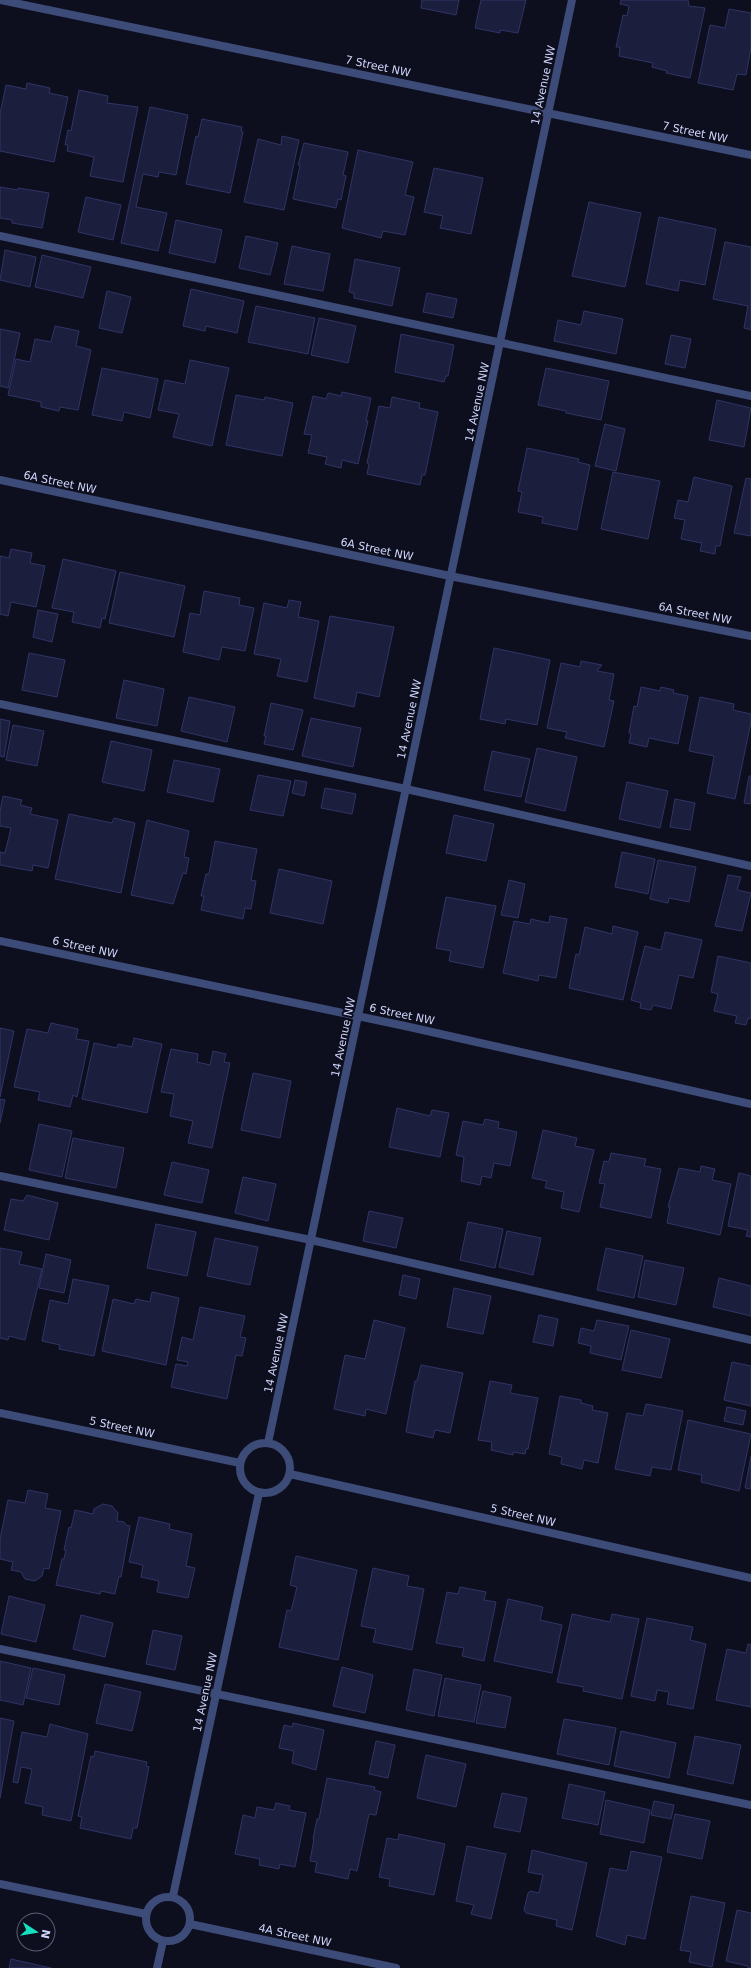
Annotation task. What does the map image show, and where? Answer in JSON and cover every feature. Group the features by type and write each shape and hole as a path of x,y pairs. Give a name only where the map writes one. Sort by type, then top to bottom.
{"street":[{"name":"7 Street NW","path":"0,0 751,155"},
{"name":"14 Avenue NW","path":"268,1443 572,0"},
{"path":"0,236 751,396"},
{"name":"6A Street NW","path":"0,480 450,576 751,636"},
{"path":"0,704 406,789 751,866"},
{"name":"6 Street NW","path":"0,941 358,1016 751,1104"},
{"path":"0,1176 311,1240 751,1340"},
{"name":"5 Street NW","path":"0,1413 240,1463"},
{"path":"268,1443 283,1451 288,1457 290,1474 286,1481 275,1492 259,1493 246,1486 240,1472 240,1463 247,1450 260,1444 268,1443"},
{"name":"5 Street NW","path":"290,1474 751,1578"},
{"name":"14 Avenue NW","path":"172,1896 259,1493"},
{"path":"0,1649 751,1805"},
{"path":"0,1884 146,1914"},
{"path":"166,1896 172,1896 185,1903 190,1916 190,1924 183,1936 170,1941 163,1941 151,1934 147,1928 146,1914 153,1902 166,1896"},
{"name":"4A Street NW","path":"190,1924 396,1968"},
{"path":"157,1968 163,1941"}],"building":[{"path":"422,0 459,0 456,15 421,8"},
{"path":"481,0 526,0 518,33 500,30 500,33 475,28"},
{"path":"621,0 688,0 689,6 705,8 690,78 666,73 667,71 652,67 653,63 619,56 620,47 616,47 623,15 627,16 629,6 620,4"},
{"path":"729,9 751,13 751,48 746,75 737,74 733,90 698,83 710,25 725,28"},
{"path":"27,83 50,88 49,93 68,97 54,162 0,151 0,114 6,85 26,89"},
{"path":"79,90 108,96 107,103 138,107 123,182 90,176 94,157 67,151 68,145 65,145 68,130 71,131"},
{"path":"150,107 188,115 176,175 159,172 158,177 143,174 136,207 167,213 158,251 121,243"},
{"path":"202,119 242,127 241,131 243,132 230,193 186,184 196,136 198,137"},
{"path":"282,136 299,140 284,210 244,202 258,139 281,145"},
{"path":"304,143 348,152 343,175 346,176 341,200 338,199 336,208 293,199 300,165 298,165"},
{"path":"358,150 413,162 405,195 414,197 405,235 383,231 381,238 342,228"},
{"path":"434,168 483,178 471,234 440,228 443,216 424,212"},
{"path":"0,187 49,193 42,228 12,223 12,220 0,218"},
{"path":"86,197 121,205 113,240 78,232"},
{"path":"589,202 641,213 625,287 572,276"},
{"path":"659,217 716,229 705,285 680,280 678,291 646,284"},
{"path":"176,220 222,230 215,263 169,253"},
{"path":"246,236 278,243 270,275 239,268"},
{"path":"725,242 751,247 751,330 744,328 748,306 713,299"},
{"path":"292,246 330,254 323,291 284,284"},
{"path":"5,250 36,257 30,287 0,280"},
{"path":"42,255 91,267 83,298 35,287"},
{"path":"355,259 400,268 392,306 354,298 354,293 349,292"},
{"path":"191,289 244,301 237,333 206,326 205,331 183,326"},
{"path":"107,291 131,297 122,333 99,328"},
{"path":"427,293 457,299 453,318 423,312"},
{"path":"256,306 315,318 308,354 248,342"},
{"path":"584,311 623,319 616,354 554,341 558,320 581,325"},
{"path":"319,318 356,326 348,363 311,355"},
{"path":"55,326 79,331 76,346 91,350 78,410 60,407 59,411 41,407 41,402 8,395 16,359 30,362 35,339 51,342"},
{"path":"0,329 20,333 8,388 0,386"},
{"path":"401,334 454,345 448,376 446,376 444,382 395,372"},
{"path":"671,335 691,339 685,368 665,364"},
{"path":"190,360 229,368 212,446 173,437 179,414 158,410 165,380 185,384"},
{"path":"102,368 158,379 150,418 124,412 122,421 92,415"},
{"path":"546,368 609,381 601,420 566,413 566,411 538,405"},
{"path":"342,392 371,398 366,421 368,421 358,464 342,460 341,468 325,464 327,457 308,453 312,435 304,434 313,396 326,399 328,393 341,396"},
{"path":"236,395 264,400 265,397 293,403 282,456 226,445"},
{"path":"392,397 420,403 419,408 438,412 425,475 422,475 420,485 367,474 369,464 367,463 379,406 390,408"},
{"path":"717,400 751,408 744,447 709,440"},
{"path":"605,424 625,429 616,471 595,466"},
{"path":"527,448 579,459 578,462 590,465 577,530 542,523 543,517 518,512 522,492 518,491"},
{"path":"613,472 660,481 648,539 601,529"},
{"path":"694,477 732,486 720,546 716,546 715,554 700,551 702,543 681,539 685,520 674,518 678,500 688,502"},
{"path":"746,478 751,479 751,536 734,533"},
{"path":"11,549 32,553 30,563 45,566 36,607 11,602 8,616 0,614 0,556 9,558"},
{"path":"63,559 116,571 105,619 102,618 100,628 72,622 74,612 52,608"},
{"path":"120,572 185,586 174,637 109,623"},
{"path":"204,591 240,598 239,605 254,608 245,651 222,647 219,660 183,652 190,613 200,615"},
{"path":"289,600 301,602 298,617 319,621 307,682 277,676 281,659 254,654 264,603 287,608"},
{"path":"38,610 58,614 52,642 33,637"},
{"path":"330,616 394,627 379,697 357,692 354,707 314,698"},
{"path":"494,648 550,660 537,725 506,719 505,724 480,719"},
{"path":"29,653 65,660 57,697 22,690"},
{"path":"581,661 602,665 597,671 614,674 609,700 614,701 604,747 565,738 567,732 547,728 561,663 580,667"},
{"path":"124,680 164,689 157,726 116,718"},
{"path":"641,687 660,691 661,687 674,690 673,693 688,696 678,744 649,738 647,747 629,743 631,734 629,733 634,706 637,707"},
{"path":"189,697 235,707 227,742 181,731"},
{"path":"700,697 734,704 733,710 751,714 751,722 735,799 707,793 714,756 689,751"},
{"path":"271,703 303,710 293,750 264,744 266,736 264,736"},
{"path":"311,718 361,728 353,767 302,756"},
{"path":"0,719 10,721 4,757 0,756"},
{"path":"13,725 44,731 37,766 6,760"},
{"path":"111,741 152,750 144,791 102,782"},
{"path":"537,748 577,757 565,811 525,802"},
{"path":"492,751 530,759 521,797 484,790"},
{"path":"174,760 220,769 213,802 167,792"},
{"path":"258,775 291,781 283,816 250,810"},
{"path":"749,776 751,776 751,804 744,803"},
{"path":"295,780 307,782 304,796 292,793"},
{"path":"627,782 668,791 660,828 619,819"},
{"path":"325,788 356,794 352,814 321,808"},
{"path":"3,796 22,800 20,805 32,808 30,814 58,820 48,868 33,865 32,871 0,865 0,852 5,853 11,828 0,826 0,811"},
{"path":"675,799 695,803 690,830 670,827"},
{"path":"69,814 112,823 114,818 135,823 121,893 55,879"},
{"path":"454,815 494,824 486,861 446,853"},
{"path":"147,820 189,831 184,857 189,858 186,874 183,873 173,904 131,895"},
{"path":"215,841 257,849 251,880 256,881 251,909 245,908 243,919 201,910 204,896 201,896 206,874 209,874"},
{"path":"622,852 655,859 648,894 615,887"},
{"path":"658,860 696,867 689,902 669,898 668,903 650,899"},
{"path":"279,869 332,881 323,924 270,913"},
{"path":"728,875 741,877 737,890 751,893 742,931 715,926"},
{"path":"509,880 525,884 518,918 501,915"},
{"path":"446,897 496,906 483,968 449,961 451,951 436,948"},
{"path":"550,916 567,919 556,978 539,975 538,981 503,973 514,921 530,924 531,919 549,923"},
{"path":"613,926 638,932 623,1000 569,988 576,954 579,955 585,927 612,934"},
{"path":"665,932 702,940 693,978 679,975 671,1009 653,1005 651,1010 640,1008 641,1003 631,1000 645,946 661,950"},
{"path":"718,956 751,963 751,1019 748,1018 746,1025 735,1023 737,1016 714,1011 718,994 711,992"},
{"path":"51,1023 78,1029 76,1039 89,1041 77,1097 73,1095 70,1107 38,1100 40,1092 14,1087 27,1029 48,1033"},
{"path":"0,1028 14,1031 0,1097"},
{"path":"134,1038 162,1044 147,1113 82,1099 94,1043 117,1048 118,1044 132,1047"},
{"path":"171,1049 198,1054 197,1062 210,1065 213,1051 226,1054 224,1062 230,1063 212,1148 188,1143 193,1121 170,1116 174,1094 161,1092"},
{"path":"253,1073 291,1081 280,1138 241,1130"},
{"path":"0,1099 5,1100 0,1123"},
{"path":"397,1108 430,1116 432,1110 449,1113 440,1157 389,1147"},
{"path":"485,1119 499,1122 498,1128 517,1132 510,1166 494,1163 491,1178 482,1176 480,1185 461,1181 464,1157 456,1155 463,1121 483,1125"},
{"path":"39,1124 72,1131 62,1177 29,1170"},
{"path":"543,1130 577,1138 575,1146 594,1150 579,1212 561,1208 564,1192 545,1188 547,1181 532,1178"},
{"path":"73,1138 124,1148 116,1188 65,1178"},
{"path":"611,1153 646,1159 644,1166 661,1169 651,1218 600,1207 605,1184 599,1183 604,1161 609,1162"},
{"path":"172,1162 209,1170 202,1203 164,1195"},
{"path":"701,1166 715,1169 712,1180 731,1184 720,1235 667,1223 670,1207 668,1207 679,1168 700,1172"},
{"path":"739,1173 751,1176 751,1237 746,1236 748,1230 728,1226"},
{"path":"243,1177 276,1184 268,1221 235,1213"},
{"path":"27,1195 58,1203 49,1240 4,1230 11,1199 23,1201"},
{"path":"369,1211 403,1218 396,1248 363,1241"},
{"path":"468,1222 503,1229 495,1268 460,1260"},
{"path":"156,1224 196,1232 187,1276 147,1268"},
{"path":"507,1231 541,1238 533,1275 499,1267"},
{"path":"215,1238 258,1247 250,1285 207,1276"},
{"path":"0,1248 22,1252 19,1264 42,1269 25,1340 9,1336 8,1340 0,1338"},
{"path":"606,1248 643,1256 634,1298 597,1290"},
{"path":"46,1254 71,1260 64,1293 39,1288"},
{"path":"645,1260 684,1268 676,1305 638,1297"},
{"path":"403,1275 420,1279 416,1299 399,1295"},
{"path":"719,1278 751,1286 751,1316 713,1307"},
{"path":"73,1279 109,1286 94,1356 59,1349 60,1345 42,1341 50,1300 68,1304"},
{"path":"454,1288 491,1296 483,1334 447,1327"},
{"path":"152,1292 179,1298 166,1365 102,1351 113,1299 134,1304 136,1299 150,1302"},
{"path":"200,1307 245,1316 240,1337 246,1338 242,1356 236,1355 227,1399 171,1387 176,1364 187,1366 188,1362 177,1360 182,1337 193,1340"},
{"path":"539,1315 558,1319 553,1346 533,1342"},
{"path":"374,1320 405,1328 386,1414 366,1409 365,1416 334,1409 345,1355 365,1359"},
{"path":"597,1320 629,1326 621,1360 590,1353 591,1346 578,1343 581,1328 594,1331"},
{"path":"631,1330 670,1339 661,1378 622,1370"},
{"path":"732,1362 751,1366 751,1406 724,1400"},
{"path":"421,1365 463,1373 450,1433 435,1430 433,1438 406,1432 415,1381 417,1381"},
{"path":"490,1381 512,1385 510,1393 538,1398 528,1449 526,1449 525,1454 513,1452 513,1455 491,1450 492,1442 478,1440"},
{"path":"560,1396 581,1400 581,1403 593,1406 592,1410 608,1413 598,1463 584,1460 582,1469 561,1464 562,1457 549,1454"},
{"path":"646,1404 683,1411 671,1470 652,1467 650,1476 615,1469 627,1413 643,1416"},
{"path":"727,1407 746,1411 743,1425 724,1421"},
{"path":"688,1420 751,1434 739,1491 701,1482 702,1475 678,1470"},
{"path":"751,1456 751,1489 745,1488"},
{"path":"28,1490 48,1494 45,1508 61,1511 49,1569 44,1568 42,1576 35,1581 25,1579 21,1572 11,1570 13,1562 0,1559 0,1539 8,1500 25,1503"},
{"path":"103,1504 112,1506 118,1513 117,1521 124,1522 126,1525 130,1526 121,1577 119,1576 115,1594 101,1591 100,1594 56,1585 62,1559 64,1559 66,1550 64,1550 69,1527 71,1528 75,1510 93,1514 94,1509"},
{"path":"139,1517 170,1524 169,1529 192,1534 186,1566 195,1568 188,1598 157,1592 159,1581 141,1577 143,1565 129,1562"},
{"path":"296,1556 357,1570 338,1660 279,1647 287,1610 291,1611 297,1587 290,1585"},
{"path":"373,1568 409,1576 407,1586 424,1589 412,1650 373,1642 376,1629 361,1626"},
{"path":"460,1587 486,1592 484,1600 496,1602 484,1661 462,1656 464,1648 436,1643 447,1592 458,1594"},
{"path":"9,1596 45,1605 36,1642 1,1634"},
{"path":"508,1599 543,1607 540,1620 562,1625 552,1673 494,1661"},
{"path":"572,1614 610,1622 612,1614 639,1619 622,1699 583,1691 584,1687 557,1682"},
{"path":"81,1615 113,1623 105,1657 73,1649"},
{"path":"647,1618 693,1627 690,1640 706,1644 693,1709 667,1704 669,1692 657,1690 655,1701 631,1696"},
{"path":"153,1630 182,1636 175,1670 146,1664"},
{"path":"748,1644 751,1645 751,1707 716,1700 727,1649 746,1653"},
{"path":"0,1661 31,1668 23,1705 0,1700"},
{"path":"342,1667 373,1675 365,1713 333,1706"},
{"path":"33,1668 65,1675 59,1705 26,1698"},
{"path":"414,1669 442,1675 434,1716 406,1710"},
{"path":"445,1678 481,1685 474,1722 438,1716"},
{"path":"105,1684 141,1692 132,1731 96,1723"},
{"path":"483,1691 511,1697 505,1728 476,1723"},
{"path":"0,1718 14,1721 0,1798"},
{"path":"564,1719 616,1728 609,1765 557,1754"},
{"path":"293,1723 324,1730 316,1770 292,1763 294,1751 279,1748 284,1725 292,1727"},
{"path":"50,1724 88,1734 71,1821 42,1815 43,1807 25,1803 32,1769 21,1767 18,1783 13,1782 22,1732 47,1737"},
{"path":"621,1731 676,1743 669,1778 614,1766"},
{"path":"695,1736 741,1745 733,1784 687,1774"},
{"path":"376,1741 395,1745 388,1778 369,1774"},
{"path":"95,1751 147,1762 146,1766 149,1767 137,1828 133,1828 131,1839 80,1828 82,1817 78,1816 91,1756 94,1757"},
{"path":"426,1755 466,1764 456,1807 417,1798"},
{"path":"327,1778 375,1787 374,1790 381,1792 376,1815 369,1814 357,1871 350,1869 348,1879 315,1872 317,1862 310,1861 317,1819 319,1819"},
{"path":"569,1784 605,1792 598,1825 562,1818"},
{"path":"502,1793 527,1798 520,1832 494,1827"},
{"path":"606,1800 650,1810 644,1843 600,1834"},
{"path":"654,1801 674,1805 671,1819 651,1815"},
{"path":"276,1803 290,1806 289,1810 306,1813 295,1867 280,1864 279,1869 259,1865 260,1859 235,1854 243,1815 255,1818 257,1807 274,1810"},
{"path":"675,1814 710,1821 702,1859 667,1852"},
{"path":"399,1834 445,1844 434,1895 389,1886 390,1879 379,1877 387,1838 398,1840"},
{"path":"467,1846 506,1854 491,1919 471,1914 474,1905 456,1901"},
{"path":"532,1850 587,1863 572,1930 556,1926 557,1920 526,1913 524,1910 528,1893 530,1891 539,1893 543,1875 528,1872"},
{"path":"631,1851 662,1857 645,1939 627,1935 625,1945 596,1936 610,1868 627,1871"},
{"path":"691,1896 725,1903 712,1967 689,1962 691,1952 680,1950"},
{"path":"737,1910 751,1913 751,1968 726,1961"},
{"path":"11,1959 51,1968 9,1968"}]}
